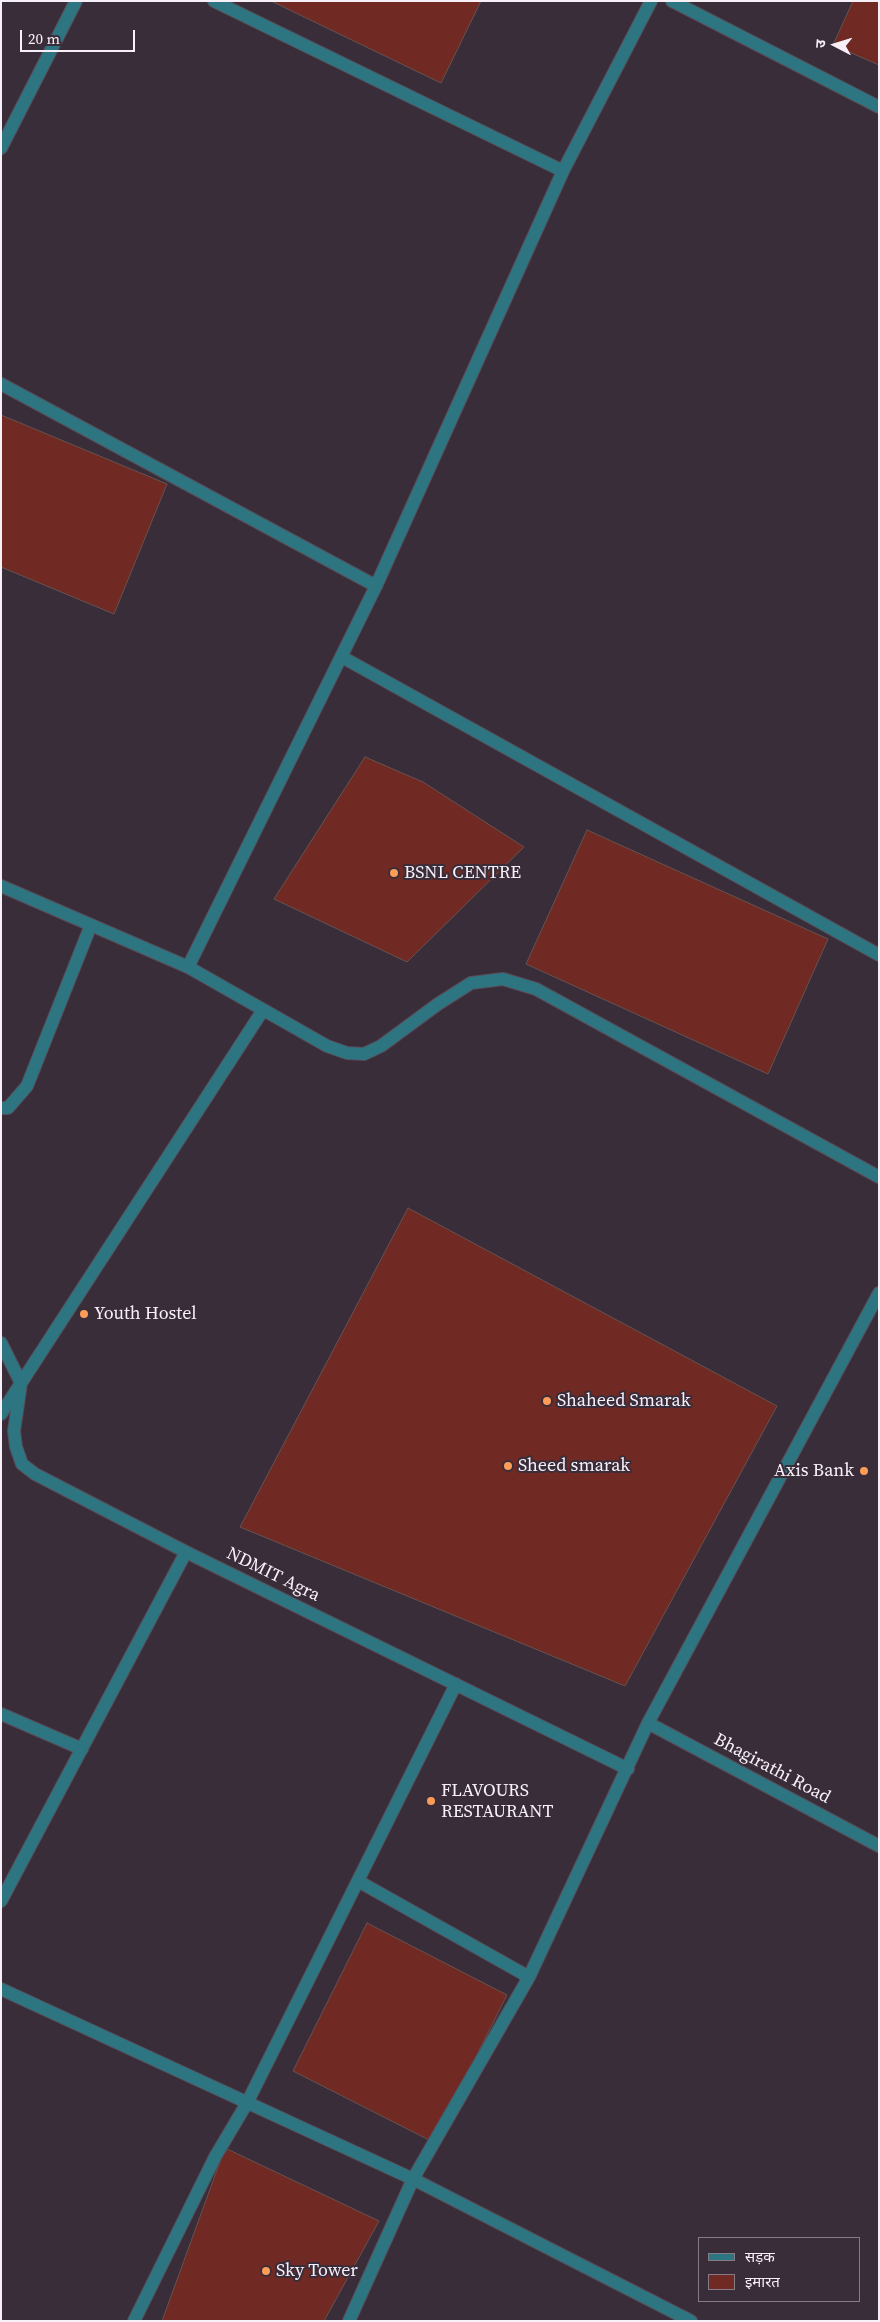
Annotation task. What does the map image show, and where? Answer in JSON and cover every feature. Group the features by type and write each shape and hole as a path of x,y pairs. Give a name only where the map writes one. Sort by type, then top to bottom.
{"street":[{"path":"1,148 76,1"},
{"path":"214,1 563,171"},
{"path":"188,967 376,586 563,171 652,1"},
{"path":"672,1 879,107"},
{"path":"1,384 376,586"},
{"path":"342,657 879,955"},
{"path":"1,886 188,967 327,1046 347,1053 364,1054 381,1046 438,1004 471,984 503,980 536,988 879,1177"},
{"path":"1,1108 8,1108 27,1086 91,924"},
{"path":"1,1414 263,1010"},
{"path":"349,2321 413,2179 529,1977 648,1723 879,1293"},
{"path":"1,1343 21,1384"},
{"name":"NDMIT Agra","path":"21,1384 14,1431 16,1447 22,1464 35,1474 186,1552 628,1769"},
{"path":"1,1901 186,1552"},
{"path":"134,2321 215,2157 247,2103 456,1684"},
{"path":"1,1714 82,1749"},
{"name":"Bhagirathi Road","path":"648,1723 879,1846"},
{"path":"358,1881 529,1977"},
{"path":"1,1989 413,2179 691,2321"}],"building":[{"path":"271,1 481,1 441,83"},
{"path":"853,1 879,1 879,65 833,45"},
{"path":"1,415 167,484 114,614 1,567"},
{"name":"BSNL CENTRE","path":"365,757 423,782 524,847 407,962 274,899"},
{"path":"587,830 828,939 768,1074 526,964"},
{"name":"Sheed smarak","path":"408,1208 777,1406 625,1686 240,1527"},
{"path":"367,1923 507,1995 433,2142 293,2071"},
{"name":"Sky Tower","path":"225,2148 379,2221 324,2321 162,2321"}],"place":[{"name":"BSNL CENTRE","path":"394,873"},
{"name":"Youth Hostel","path":"84,1314"},
{"name":"Shaheed Smarak","path":"547,1401"},
{"name":"Sheed smarak","path":"508,1466"},
{"name":"Axis Bank","path":"864,1471"},
{"name":"FLAVOURS RESTAURANT","path":"431,1801"},
{"name":"Sky Tower","path":"266,2271"}]}
